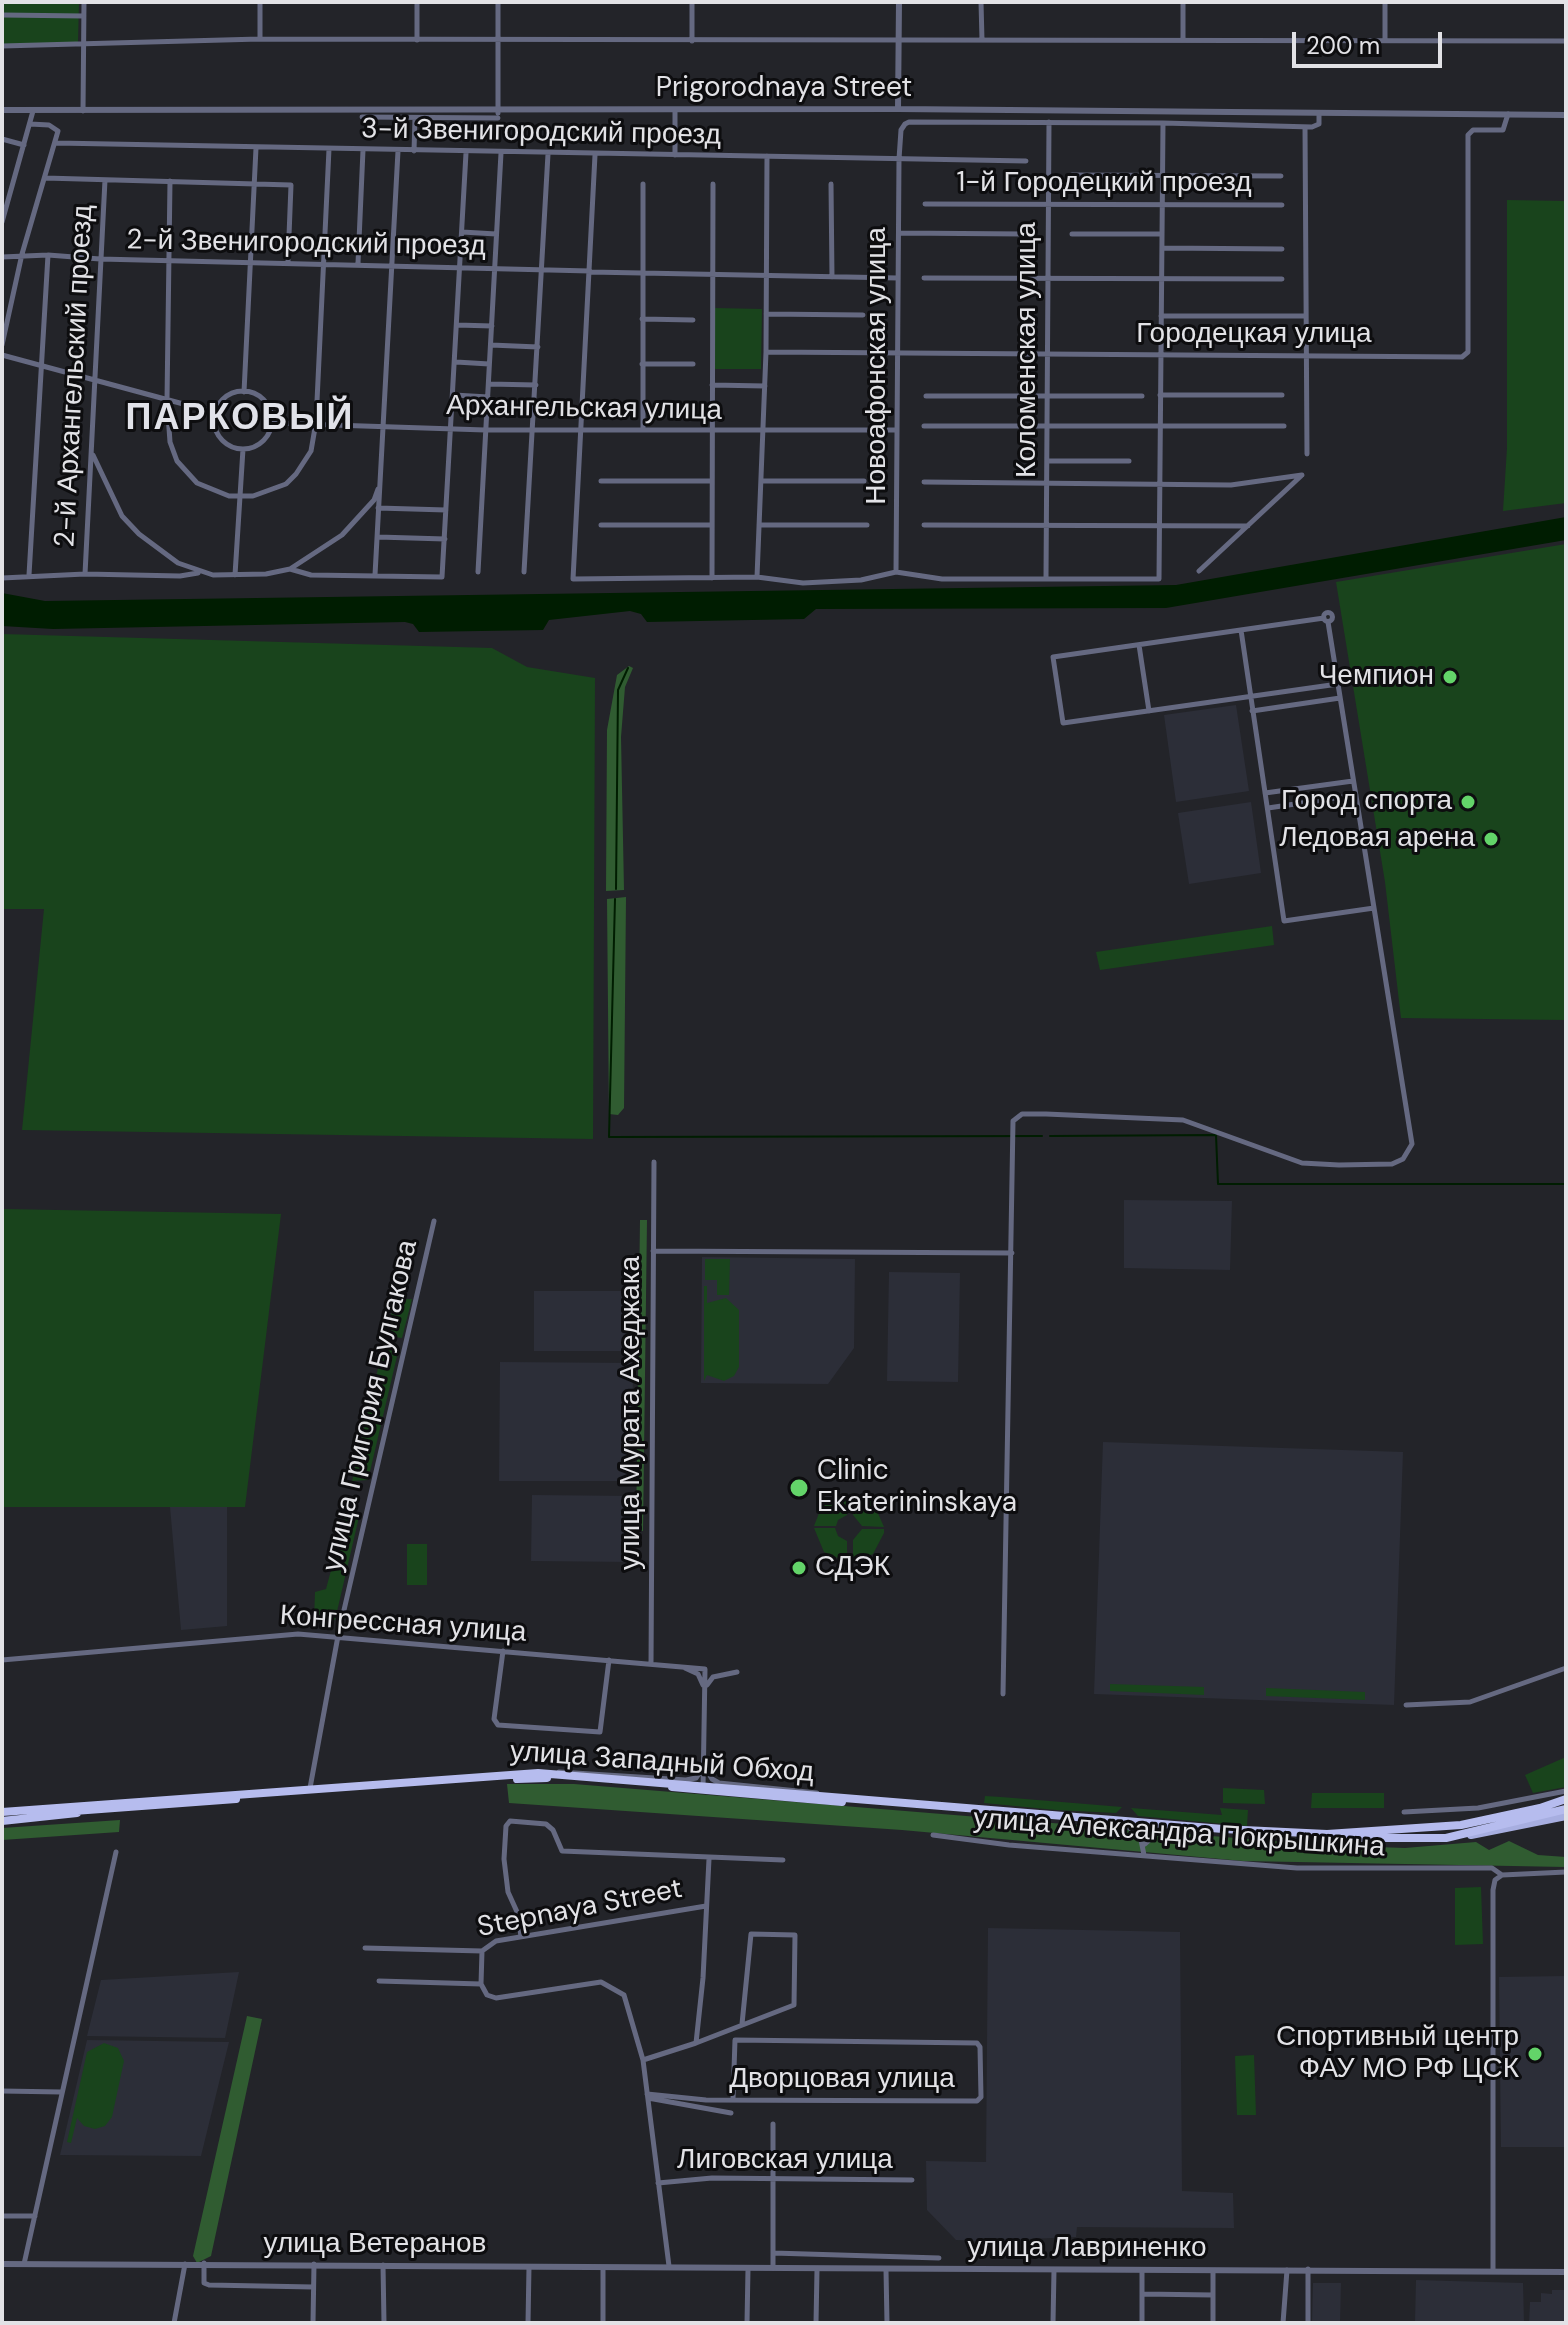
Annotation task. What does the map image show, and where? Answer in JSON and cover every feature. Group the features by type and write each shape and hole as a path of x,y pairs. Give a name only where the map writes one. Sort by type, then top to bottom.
{"highway":[{"name":"улица Западный Обход","path":"2,1816 310,1788 538,1773 1211,1831 1391,1840 1446,1838 1566,1809"},
{"name":"улица Западный Обход","path":"2,1816 500,1779 582,1778 822,1794 1223,1829 1327,1834 1418,1830 1502,1818 1566,1799"}],"main road":[{"path":"1446,1838 1496,1833 1566,1816"}],"street":[{"path":"83,111 84,2"},
{"path":"260,2 260,39"},
{"path":"417,2 417,40"},
{"path":"362,117 498,116 498,2"},
{"path":"692,2 692,41"},
{"path":"898,109 899,2"},
{"path":"981,2 982,40"},
{"path":"1183,2 1183,39"},
{"path":"1385,2 1385,40"},
{"path":"2,15 84,16"},
{"path":"2,46 260,39 1566,41"},
{"name":"Prigorodnaya Street","path":"2,110 498,116 898,109 1566,115"},
{"path":"2,222 33,111"},
{"path":"1040,111 1039,122 1305,127 1319,124 1319,113"},
{"path":"675,112 675,155"},
{"path":"1189,123 1190,112"},
{"name":"Городецкая улица","path":"766,352 1466,355 1468,135 1473,130 1503,130 1508,114"},
{"path":"414,151 415,118"},
{"name":"Новоафонская улица","path":"896,572 901,130 909,122 1039,122"},
{"name":"Коломенская улица","path":"1046,577 1049,122"},
{"path":"595,155 573,579 757,577 832,582 896,572 942,579 1159,579 1163,123"},
{"path":"2,345 22,254 58,131 49,125 30,124"},
{"path":"1305,127 1307,454"},
{"path":"2,139 24,145"},
{"name":"3-й Звенигородский проезд","path":"56,143 1026,161"},
{"path":"244,392 256,148"},
{"path":"170,181 167,400 170,442 177,461 208,489 240,497 272,491 296,474 311,451 316,422 329,149"},
{"path":"358,263 363,150"},
{"path":"375,575 398,151"},
{"path":"2,578 85,574 180,576 199,572 235,575 290,569 311,575 442,577 466,153"},
{"path":"478,572 501,153"},
{"path":"524,572 548,154"},
{"path":"757,577 766,352 767,156"},
{"path":"1072,175 1281,176"},
{"path":"45,178 291,185 288,261"},
{"name":"2-й Архангельский проезд","path":"85,574 105,180"},
{"path":"643,184 643,430"},
{"path":"712,578 713,184"},
{"path":"831,184 832,277"},
{"name":"1-й Городецкий проезд","path":"925,204 1282,205"},
{"path":"462,232 496,234"},
{"path":"899,233 1024,234"},
{"path":"1072,234 1162,234"},
{"path":"1162,248 1282,249"},
{"name":"2-й Звенигородский проезд","path":"2,257 22,254 100,259 288,261 898,278"},
{"path":"29,575 48,255"},
{"path":"924,278 1282,279"},
{"path":"766,314 863,315"},
{"path":"1161,316 1305,316"},
{"path":"642,319 693,320"},
{"path":"457,325 492,326"},
{"path":"491,345 538,347"},
{"path":"2,355 213,412"},
{"path":"456,362 489,364"},
{"path":"642,364 693,364"},
{"path":"489,384 536,385"},
{"path":"712,385 765,386"},
{"path":"244,392 261,398 267,405 272,423 263,441 243,449 222,441 215,427 213,412 229,395 244,392"},
{"path":"454,395 488,397"},
{"path":"1160,395 1282,395"},
{"path":"926,396 1142,396"},
{"path":"643,408 688,409"},
{"name":"Архангельская улица","path":"272,423 384,424 485,430 897,430"},
{"path":"924,426 1284,426"},
{"path":"235,575 243,449"},
{"path":"91,450 122,516 178,563 199,572"},
{"path":"1048,461 1129,461"},
{"path":"924,482 1231,485 1302,475 1199,571"},
{"path":"290,569 352,526 374,500 381,480"},
{"path":"601,481 712,481"},
{"path":"761,481 864,481"},
{"path":"378,508 446,510"},
{"path":"601,525 712,525"},
{"path":"759,525 867,525"},
{"path":"924,525 1248,526"},
{"path":"378,537 445,539"},
{"path":"1003,1694 1013,1121 1022,1114 1183,1120 1302,1163 1392,1164 1403,1159 1412,1144 1338,684 1326,620 1053,657 1063,723 1338,684"},
{"path":"1241,630 1284,921 1374,908"},
{"path":"1139,645 1149,711"},
{"path":"1252,711 1340,698"},
{"path":"1265,793 1353,781"},
{"path":"1268,808 1356,795"},
{"name":"улица Мурата Ахеджака","path":"651,1664 654,1162"},
{"name":"улица Григория Булгакова","path":"310,1788 338,1636 434,1221"},
{"path":"653,1251 1012,1253"},
{"name":"Конгрессная улица","path":"2,1660 275,1635 338,1636 705,1669 705,1690"},
{"path":"503,1651 494,1719 498,1725 600,1732 609,1660"},
{"path":"682,1667 698,1674 705,1690 704,1787"},
{"path":"1406,1705 1470,1702 1566,1668"},
{"path":"705,1690 713,1677 737,1672"},
{"path":"538,1773 604,1773 686,1780 696,1778 704,1766"},
{"path":"704,1766 712,1779 719,1783 822,1794"},
{"path":"1404,1812 1491,1806 1566,1791"},
{"path":"521,1937 518,1914 508,1892 504,1859 506,1826 510,1821 546,1824 553,1830 562,1851 783,1860"},
{"path":"1123,1824 1140,1835 1144,1855"},
{"path":"1144,1845 1164,1827"},
{"name":"улица Александра Покрышкина","path":"933,1835 1009,1845 1297,1868 1492,1868 1502,1875 1566,1872"},
{"path":"24,2264 116,1852"},
{"path":"696,2043 709,1859"},
{"path":"1493,2271 1493,1890 1495,1880 1502,1875"},
{"name":"Stepnaya Street","path":"365,1948 482,1951 488,1944 521,1937 706,1906"},
{"path":"643,2060 696,2043 794,2005 795,1935 751,1934 742,2024"},
{"path":"481,1984 482,1951"},
{"name":"Stepnaya Street","path":"379,1981 481,1984 487,1995 496,1998 601,1982 624,1995 643,2060 669,2266"},
{"name":"Дворцовая улица","path":"648,2096 733,2099 977,2101 981,2097 980,2047 977,2043 735,2040 733,2099"},
{"path":"2,2091 61,2092"},
{"path":"648,2096 731,2113"},
{"path":"773,2124 773,2269"},
{"name":"Лиговская улица","path":"658,2183 772,2179 912,2180"},
{"path":"2,2216 35,2216"},
{"path":"773,2253 939,2258"},
{"name":"улица Ветеранов","path":"2,2264 185,2264"},
{"name":"улица Ветеранов","path":"2,2264 886,2270"},
{"path":"174,2323 185,2264"},
{"path":"313,2323 314,2264"},
{"path":"204,2265 204,2283 209,2285 313,2287"},
{"path":"383,2265 384,2323"},
{"name":"улица Ветеранов","path":"383,2265 748,2269"},
{"path":"528,2323 529,2267"},
{"path":"603,2269 603,2323"},
{"path":"747,2323 748,2269"},
{"path":"1283,2323 1287,2269"},
{"path":"1308,2269 1308,2323"},
{"path":"816,2323 817,2270"},
{"path":"886,2270 887,2323"},
{"name":"улица Лавриненко","path":"886,2270 1566,2272"},
{"path":"1053,2323 1054,2270"},
{"path":"1142,2271 1142,2323"},
{"path":"1213,2271 1213,2323"},
{"name":"улица Лавриненко","path":"1142,2294 1213,2295"}],"shaded area":[{"path":"2,2 79,2 78,42 2,46"},
{"path":"1507,200 1566,201 1566,503 1503,511 1507,448"},
{"path":"715,308 762,309 761,369 715,369"},
{"path":"1566,517 1566,540 1166,608 816,609 804,619 647,622 641,614 630,611 549,620 543,630 419,632 413,624 405,622 53,629 2,626 2,593 45,601 1176,585"},
{"name":"Город спорта","path":"1566,544 1566,1020 1401,1018 1385,882 1336,582"},
{"path":"2,634 492,648 527,667 595,678 593,1139 22,1130 44,909 2,909"},
{"path":"629,666 633,668 625,687 621,737 624,890 606,891 607,730 617,675"},
{"path":"1236,705 1249,791 1176,802 1164,715"},
{"path":"1251,802 1261,873 1189,884 1178,813"},
{"path":"626,897 624,1108 618,1115 609,1114 607,899"},
{"path":"1272,926 1274,945 1100,970 1096,952"},
{"path":"1124,1200 1232,1201 1230,1270 1124,1268"},
{"path":"2,1209 281,1214 245,1507 2,1507"},
{"path":"640,1220 647,1220 643,1531 636,1531"},
{"path":"702,1257 855,1259 854,1348 828,1384 701,1383"},
{"path":"705,1259 730,1259 729,1295 717,1295 717,1280 705,1280"},
{"path":"889,1272 960,1273 958,1382 887,1381"},
{"path":"704,1286 707,1286 707,1303 726,1298 739,1310 739,1367 734,1376 724,1381 707,1375 704,1381"},
{"path":"534,1291 634,1291 633,1351 534,1351"},
{"path":"395,1299 412,1299 402,1338 386,1336"},
{"path":"382,1351 398,1352 368,1480 352,1481"},
{"path":"500,1362 633,1363 632,1481 499,1481"},
{"path":"1103,1442 1403,1452 1394,1705 1094,1694"},
{"path":"847,1493 847,1515 838,1520 836,1526 814,1526 823,1503"},
{"path":"853,1493 873,1502 884,1527 862,1526 853,1515"},
{"path":"532,1495 633,1496 633,1562 531,1561"},
{"path":"170,1507 227,1507 227,1626 181,1630"},
{"path":"346,1514 359,1517 335,1620 314,1620 315,1592 326,1589"},
{"path":"814,1528 835,1528 838,1536 847,1541 847,1562 824,1552"},
{"path":"862,1529 884,1529 884,1533 873,1554 853,1562 853,1540"},
{"path":"407,1544 427,1544 427,1585 407,1585"},
{"path":"1110,1684 1204,1687 1204,1695 1110,1691"},
{"path":"1266,1688 1365,1692 1365,1700 1266,1696"},
{"path":"1566,1757 1566,1787 1533,1793 1525,1775"},
{"path":"507,1784 574,1784 1322,1845 1405,1848 1476,1842 1489,1850 1509,1841 1538,1855 1566,1857 1566,1867 1243,1861 902,1830 509,1803"},
{"path":"1223,1788 1264,1790 1265,1804 1223,1803"},
{"path":"1312,1793 1384,1793 1384,1808 1311,1808"},
{"path":"985,1796 1122,1807 1116,1813 1056,1810 984,1803"},
{"path":"1131,1808 1222,1815 1220,1808 1248,1810 1247,1826 1138,1816"},
{"path":"120,1820 119,1832 2,1840 2,1828"},
{"path":"1481,1887 1483,1944 1455,1945 1455,1888"},
{"path":"988,1928 1180,1932 1182,2191 1233,2193 1234,2228 1077,2227 1076,2237 956,2240 927,2210 926,2161 986,2162"},
{"path":"239,1972 225,2038 87,2036 101,1980"},
{"path":"1566,1976 1566,2147 1501,2147 1499,1977"},
{"path":"247,2016 262,2019 211,2256 197,2263 193,2256"},
{"path":"87,2040 229,2042 201,2156 60,2155"},
{"path":"104,2043 118,2048 124,2061 112,2117 105,2126 95,2129 84,2126 77,2118 71,2143 67,2142 87,2052"},
{"path":"1254,2055 1256,2115 1237,2115 1235,2056"},
{"path":"1416,2280 1523,2283 1524,2323 1415,2323"},
{"path":"1313,2283 1341,2283 1340,2323 1312,2323"},
{"path":"1552,2290 1566,2290 1566,2323 1529,2323 1530,2302 1541,2302 1541,2293 1552,2294"}],"waterway":[{"path":"616,889 618,690 628,668"},
{"path":"615,899 609,1137 1042,1136"},
{"path":"1050,1136 1216,1135 1218,1184 1566,1184"}],"place":[{"name":"Чемпион","path":"1450,677"},
{"name":"Город спорта","path":"1468,802"},
{"name":"Ледовая арена","path":"1491,839"},
{"name":"Clinic Ekaterininskaya","path":"799,1488"},
{"name":"СДЭК","path":"799,1568"},
{"name":"Спортивный центр ФАУ МО РФ ЦСК","path":"1535,2054"}],"district":[{"name":"ПАРКОВЫЙ","path":"240,420"}]}
